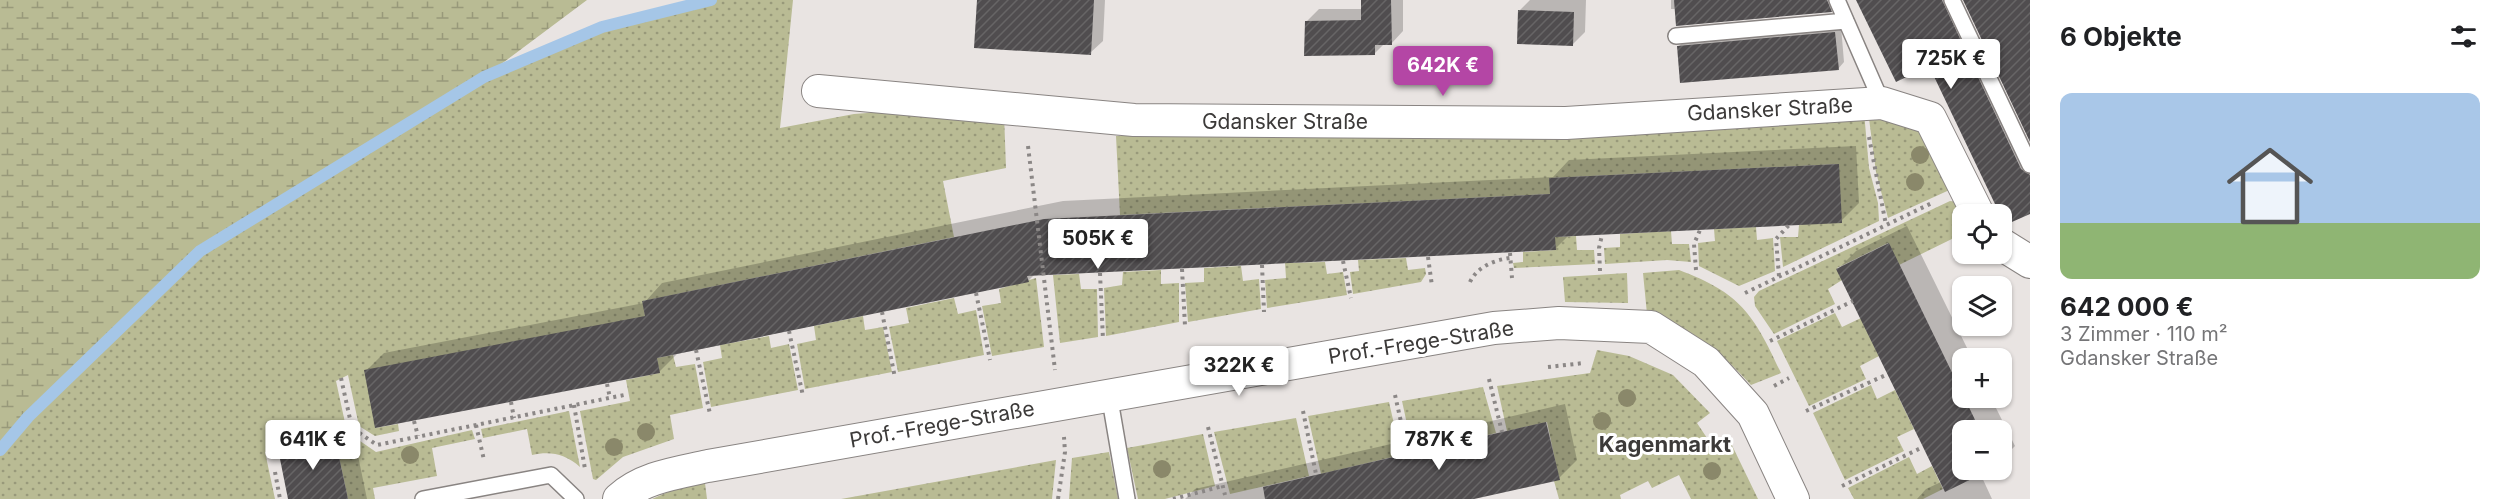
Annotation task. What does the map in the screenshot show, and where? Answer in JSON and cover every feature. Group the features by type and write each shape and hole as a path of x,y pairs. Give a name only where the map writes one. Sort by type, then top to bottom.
{"street":[{"name":"Gdansker Straße","path":"818,91 1134,120 1566,123 1874,103 1930,118 1971,201"},
{"path":"2012,251 2030,262"},
{"name":"Prof.-Frege-Straße","path":"620,499 630,489 676,472 1494,328 1559,323 1651,327 1706,362 1753,414 1793,499"}],"lane":[{"path":"1837,0 1874,103"},
{"path":"1952,0 2030,165"},
{"path":"1676,36 1846,21"},
{"path":"1109,394 1127,499"},
{"path":"423,499 551,475 576,499"}],"path":[{"path":"1874,103 1872,160 1886,225"},
{"path":"1030,171 1051,349 1061,403 1065,452 1058,499"},
{"path":"1745,293 1886,225 1971,201"},
{"path":"1779,276 1776,239 1789,225"},
{"path":"1696,270 1694,244 1700,230"},
{"path":"1600,271 1599,248 1602,235"},
{"path":"1470,282 1474,272 1510,255 1512,278"},
{"path":"1428,257 1432,286"},
{"path":"1343,261 1351,298"},
{"path":"1262,265 1264,312"},
{"path":"1182,268 1185,326"},
{"path":"1100,273 1103,340"},
{"path":"976,293 990,360"},
{"path":"1770,341 1853,301"},
{"path":"882,312 896,378"},
{"path":"789,331 803,396"},
{"path":"696,350 710,414"},
{"path":"1548,367 1584,363"},
{"path":"1806,411 1888,374"},
{"path":"341,378 352,428 377,445 624,395"},
{"path":"1488,379 1502,432"},
{"path":"607,384 610,398"},
{"path":"1395,395 1408,453"},
{"path":"511,402 514,418"},
{"path":"574,405 586,471"},
{"path":"1303,411 1316,474"},
{"path":"414,421 418,436"},
{"path":"476,425 489,486"},
{"path":"1208,427 1225,495"},
{"path":"1842,486 1923,447"},
{"path":"275,471 280,499"},
{"path":"278,486 285,484"},
{"path":"1173,499 1223,486"}],"green space":[{"path":"0,0 587,0 484,77 200,251 28,417 0,450"},
{"path":"711,0 793,0 780,128 854,114 919,109 1004,114 1006,168 943,181 954,237 643,301 645,316 375,428 398,424 399,431 375,436 359,426 348,375 336,381 347,432 376,452 472,430 475,439 432,448 437,476 373,488 375,499 348,499 335,438 265,452 275,499 0,499 0,450 28,417 200,251 484,77 602,27"},
{"path":"1868,111 1908,114 1956,187 1888,218 1876,172"},
{"path":"1864,112 1869,168 1878,203 1879,221 1783,267 1780,237 1798,237 1799,225 1838,164 1550,178 1550,194 1120,215 1116,136 1459,130"},
{"path":"1950,201 1957,204 1952,204 1952,239 1899,265 1888,243 1837,268 1842,280 1828,289 1835,304 1774,334 1755,306 1754,297 1759,291"},
{"path":"1756,227 1757,240 1773,238 1775,271 1739,286 1699,266 1698,243 1715,241 1714,229"},
{"path":"1671,231 1672,244 1689,244 1691,262 1667,260 1605,264 1604,248 1620,247 1620,234"},
{"path":"1576,236 1577,250 1594,250 1595,264 1514,268 1513,263 1523,262 1523,252 1555,250 1555,237"},
{"path":"1406,258 1408,270 1425,268 1426,274 1421,282 1353,294 1350,272 1359,271 1358,260"},
{"path":"1325,262 1327,274 1343,272 1347,295 1267,308 1265,280 1286,278 1285,263"},
{"path":"1241,266 1243,281 1259,279 1261,309 1188,322 1185,283 1204,282 1204,268"},
{"path":"1161,270 1161,284 1179,283 1179,322 1106,336 1104,288 1122,285 1123,272"},
{"path":"1679,270 1717,288 1743,308 1762,336 1781,373 1751,385 1717,351 1691,333 1647,314 1643,273"},
{"path":"1627,273 1628,303 1565,302 1563,277"},
{"path":"1079,274 1081,289 1097,289 1098,337 1060,343 1053,275"},
{"path":"1036,278 1044,347 992,356 982,306 1001,303 999,289"},
{"path":"954,298 958,314 976,310 984,355 898,372 889,327 909,323 906,308"},
{"path":"1835,313 1842,327 1861,318 1879,356 1860,366 1866,379 1809,406 1777,341"},
{"path":"863,316 865,330 883,327 892,372 805,389 797,344 816,340 814,326"},
{"path":"769,336 771,348 789,344 798,390 711,407 703,362 722,358 720,345"},
{"path":"1597,350 1629,356 1673,375 1710,413 1697,423 1711,444 1727,435 1758,499 1691,499 1679,475 1652,488 1648,481 1620,495 1621,499 1559,499 1554,481 1559,479 1547,422 1507,431 1497,386 1590,373"},
{"path":"673,355 676,367 695,364 703,408 670,415 674,439 623,457 596,480 593,479 580,411 630,401 626,380 659,373 657,358"},
{"path":"1871,385 1877,399 1895,390 1914,429 1897,437 1904,451 1845,480 1813,413"},
{"path":"1483,387 1496,433 1413,452 1402,401"},
{"path":"1389,402 1401,455 1321,474 1308,416"},
{"path":"569,411 580,467 558,455 545,453 532,455 527,429 483,438 481,429"},
{"path":"1296,418 1309,476 1230,494 1214,432"},
{"path":"1203,434 1215,486 1165,499 1138,499 1127,448"},
{"path":"1109,452 1118,499 1069,499 1072,458"},
{"path":"1909,457 1917,474 1932,466 1943,489 1923,499 1854,499 1848,488"},
{"path":"1056,460 1052,499 841,499"},
{"path":"705,483 707,499 652,499 677,488"}],"building":[{"path":"977,0 1094,0 1091,55 974,48"},
{"path":"1361,0 1391,0 1392,45 1375,45 1375,55 1304,56 1305,21 1361,20"},
{"path":"1674,0 1827,0 1832,12 1676,26"},
{"path":"1856,0 1942,0 2021,169 2030,175 2030,214 2012,222 2012,204 1995,204 1929,66 1896,82"},
{"path":"1963,0 2030,0 2030,142"},
{"path":"1518,10 1574,12 1573,46 1517,44"},
{"path":"1835,32 1839,70 1680,83 1677,46"},
{"path":"1839,164 1842,223 1555,237 1556,250 1027,276 1029,282 657,358 660,373 375,428 364,370 645,316 642,301 1044,219 1550,194 1549,178"},
{"path":"1889,243 1952,372 1952,408 1969,408 1975,420 1952,420 1952,480 1970,480 1945,492 1836,269"},
{"path":"1546,422 1560,480 1474,499 1265,499 1263,487"},
{"path":"335,438 348,499 288,499 278,449"}],"waterway":[{"path":"0,450 28,417 200,251 484,77 602,27 711,0"}],"district":[{"name":"Kagenmarkt","path":"1665,444"}]}
